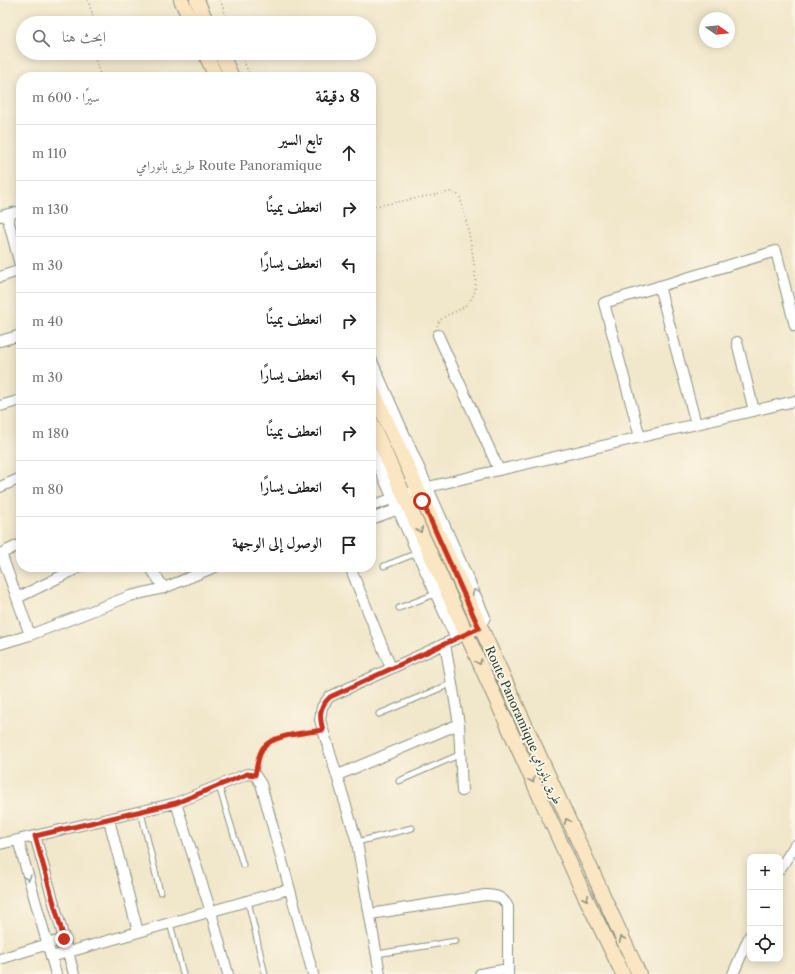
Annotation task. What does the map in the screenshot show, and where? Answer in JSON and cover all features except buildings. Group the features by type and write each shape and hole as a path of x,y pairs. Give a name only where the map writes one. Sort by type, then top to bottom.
{"street":[{"path":"181,0 189,16"},
{"path":"197,0 204,16"},
{"path":"208,60 214,72"},
{"path":"224,60 230,72"},
{"path":"16,212 4,216 16,253"},
{"path":"640,437 604,303 776,251 795,326"},
{"path":"0,277 16,271"},
{"path":"659,286 696,424"},
{"path":"438,335 499,470"},
{"path":"0,341 16,336"},
{"path":"737,342 754,411"},
{"path":"376,376 413,498 417,553 436,594 461,637"},
{"name":"Route Panoramique طريق بانورامي","path":"376,400 413,498 461,637 623,974"},
{"path":"0,406 16,401"},
{"path":"376,505 413,498 499,470 795,401"},
{"name":"Route Panoramique طريق بانورامي","path":"376,431 413,498 479,628 639,974"},
{"path":"376,456 413,498"},
{"path":"0,487 16,480"},
{"path":"376,516 413,498"},
{"path":"16,546 1,553 30,635"},
{"path":"17,598 70,572"},
{"path":"153,572 164,588"},
{"path":"0,644 30,635 130,596 164,588 203,572"},
{"path":"352,572 391,668"},
{"path":"380,974 358,842 323,730 320,715 322,707 330,697 479,628"},
{"path":"445,644 459,724 462,791"},
{"path":"338,775 459,724"},
{"path":"0,844 109,820 176,803 247,774 255,775 261,784 313,974"},
{"path":"176,803 211,912 228,974"},
{"path":"109,820 138,932"},
{"path":"35,836 74,974"},
{"path":"18,840 56,974"},
{"path":"783,864 795,845"},
{"path":"51,957 289,889"},
{"path":"371,914 485,895 499,896 505,900 508,907 508,971 480,974"},
{"path":"0,958 64,939"},
{"path":"733,974 747,942"}],"lane":[{"path":"384,566 417,553"},
{"path":"399,608 436,594"},
{"path":"379,714 453,683"},
{"path":"400,781 461,754"},
{"path":"219,786 243,865"},
{"path":"140,812 160,892"},
{"path":"358,842 412,828"},
{"path":"248,901 265,974"},
{"path":"170,923 183,974"},
{"path":"377,954 456,942"}],"path":[{"path":"88,0 93,16"},
{"path":"220,0 226,16"},
{"path":"95,60 99,72"},
{"path":"244,60 248,72"},
{"path":"376,206 450,192 454,192 460,198 475,275 475,292 471,300 465,306 440,320 436,330 438,335"},
{"path":"255,775 262,748 272,741 280,737 323,730"}],"route":[{"path":"64,939 35,836 109,820 176,803 247,774 255,775 262,748 272,741 280,737 323,730 320,715 322,707 330,697 479,628 422,501"}]}
